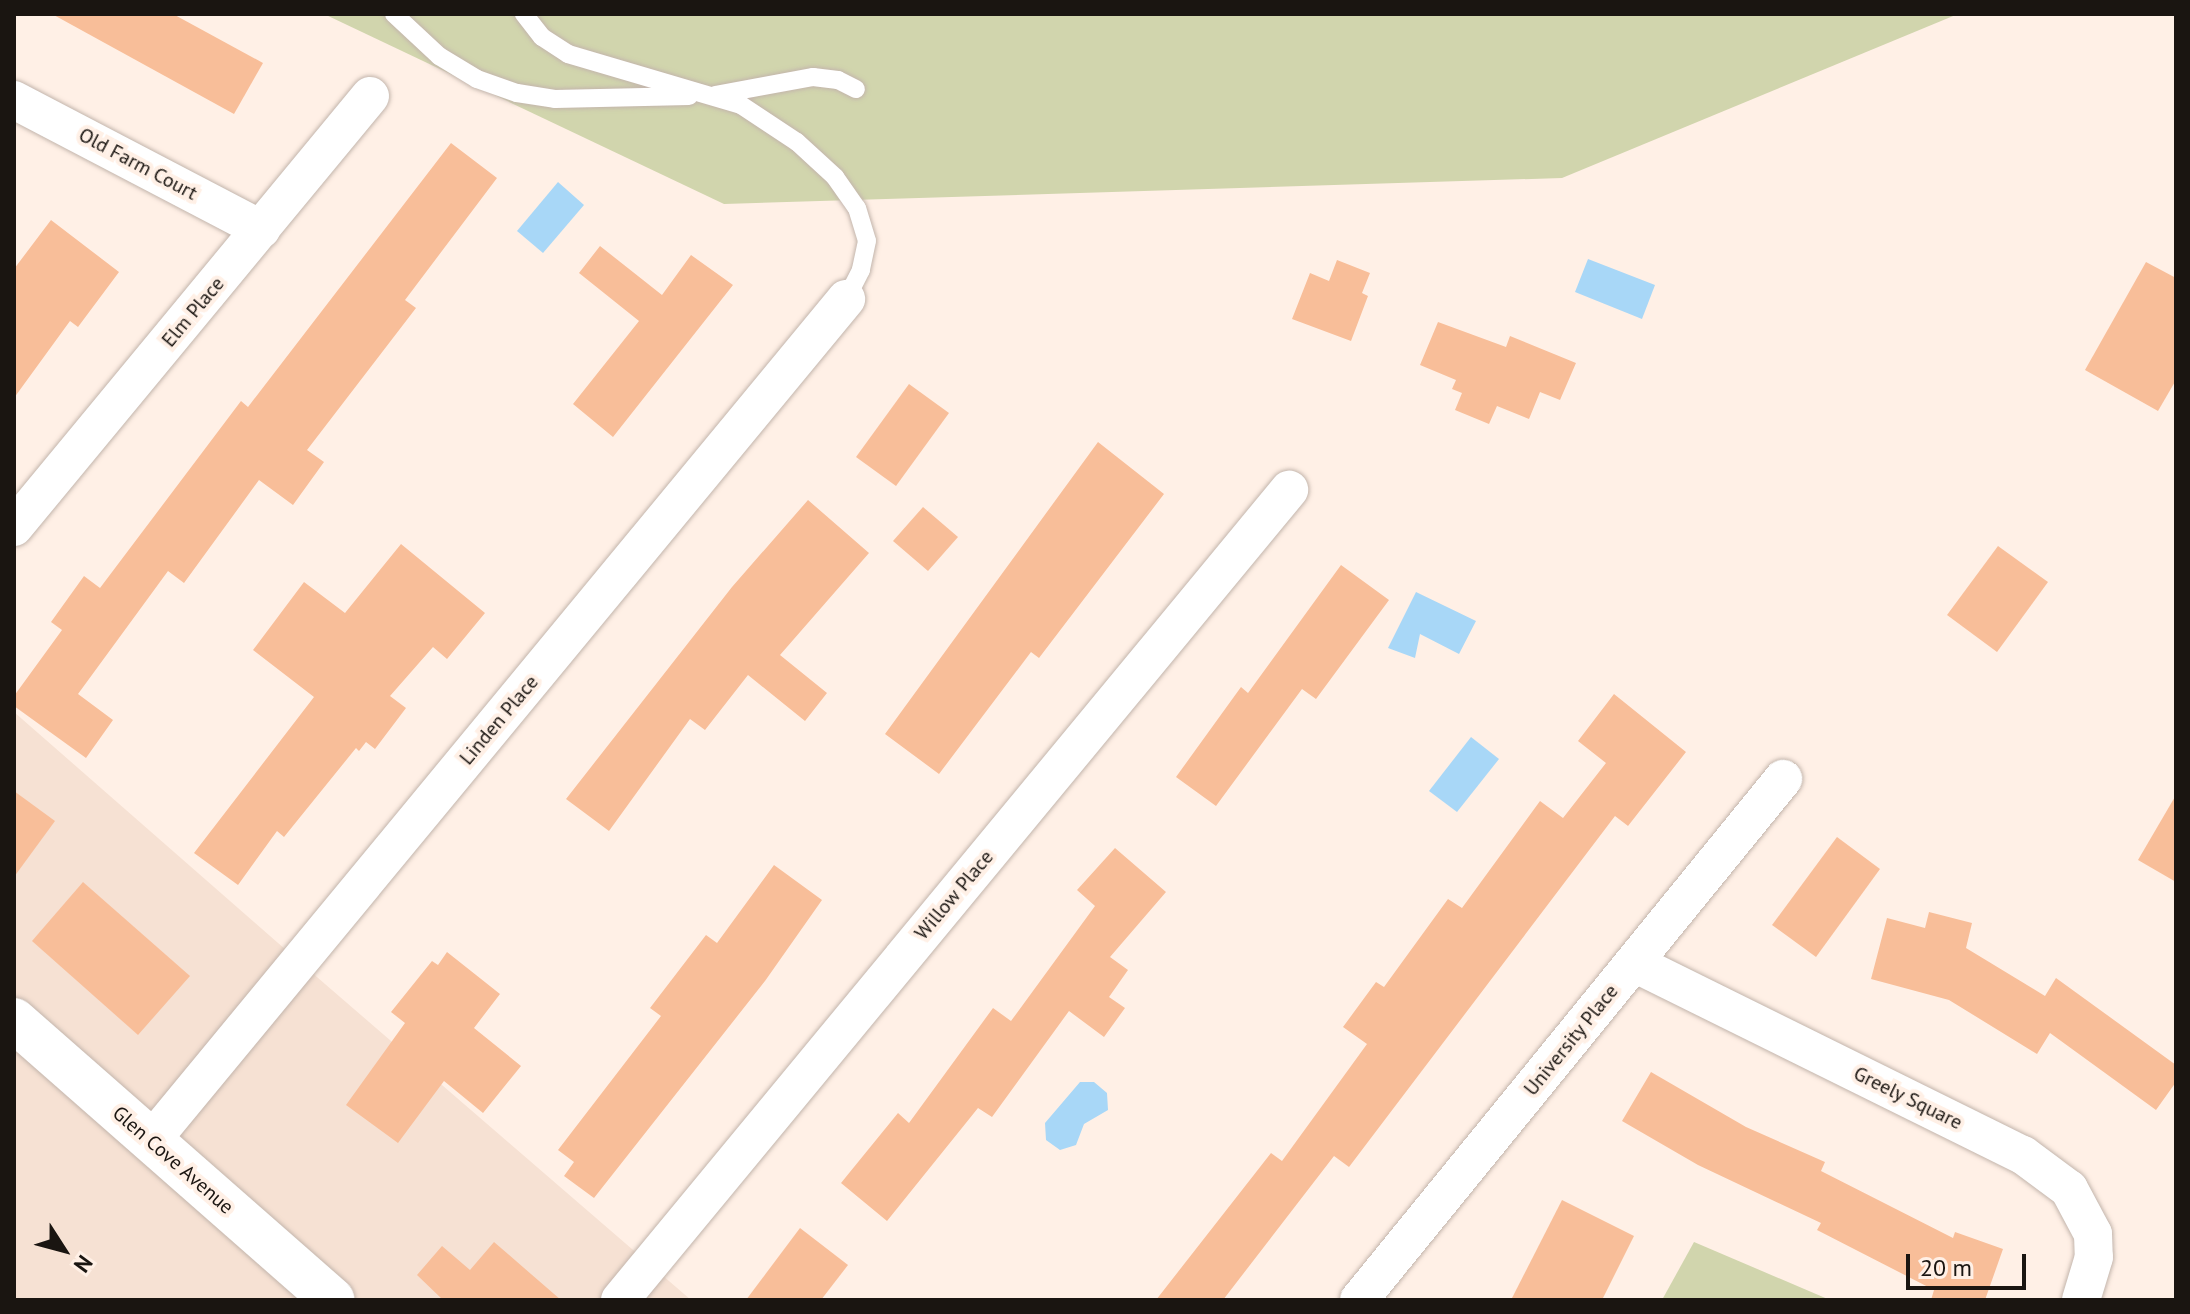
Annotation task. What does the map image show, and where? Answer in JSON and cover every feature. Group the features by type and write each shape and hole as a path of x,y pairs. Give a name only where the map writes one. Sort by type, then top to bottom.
{"main road":[{"name":"Glen Cove Avenue","path":"14,1020 333,1300"}],"street":[{"name":"Elm Place","path":"14,527 370,96"},
{"name":"Old Farm Court","path":"14,100 261,229"},
{"name":"Linden Place","path":"151,1141 846,299"},
{"name":"Willow Place","path":"620,1300 1289,490"},
{"name":"University Place","path":"1359,1300 1783,779"},
{"name":"Greely Square","path":"1634,963 2023,1155 2069,1189 2093,1234 2094,1257 2081,1300"}],"lane":[{"path":"394,14 439,56 477,79 517,93 555,99 707,96 813,77 838,80 856,89"},
{"path":"524,14 542,37 568,54 741,105 797,142 835,177 857,208 867,241 861,270 846,299"}],"shaded area":[{"path":"14,712 325,984 691,1300 14,1300"}],"green space":[{"path":"324,14 1958,14 1562,178 724,204"},
{"path":"1694,1242 1830,1300 1662,1300"}],"water":[{"path":"558,182 584,205 543,253 517,231"},
{"path":"1588,259 1655,285 1642,319 1575,292"},
{"path":"1416,592 1476,621 1459,654 1420,634 1415,658 1388,648"},
{"path":"1471,737 1499,759 1457,812 1429,791"},
{"path":"1080,1082 1094,1082 1107,1093 1108,1110 1084,1124 1076,1145 1060,1150 1046,1140 1045,1123"}],"building":[{"path":"52,14 173,14 263,63 234,114"},
{"path":"451,143 497,178 405,300 416,308 307,450 324,462 293,505 259,480 184,583 168,571 78,694 113,720 86,758 14,706 14,696 62,630 51,622 84,576 100,588 241,401 248,407"},
{"path":"51,220 119,272 78,327 70,321 14,398 14,269"},
{"path":"600,246 662,295 691,255 733,285 613,437 573,404 639,321 579,273"},
{"path":"1337,260 1370,273 1362,293 1368,296 1351,341 1292,319 1310,273 1329,281"},
{"path":"2146,262 2176,278 2176,380 2158,411 2085,370"},
{"path":"1438,322 1506,347 1510,336 1576,363 1560,400 1540,392 1529,419 1497,406 1489,424 1455,410 1462,393 1452,389 1456,380 1420,365"},
{"path":"909,384 949,413 896,486 856,457"},
{"path":"1098,442 1164,494 1039,658 1031,652 939,774 885,734"},
{"path":"808,500 869,553 780,655 827,693 805,721 748,675 705,730 690,719 609,831 566,799 732,587"},
{"path":"923,507 958,537 928,571 893,541"},
{"path":"401,544 485,613 447,659 433,647 390,696 406,708 375,749 366,742 359,751 356,748 284,837 277,831 238,885 194,853 314,697 253,650 304,582 345,613"},
{"path":"1998,546 2048,582 1997,652 1947,615"},
{"path":"1341,565 1389,600 1316,699 1302,689 1216,806 1176,777 1241,687 1248,693"},
{"path":"1614,694 1686,752 1628,826 1615,816 1349,1167 1334,1156 1223,1300 1156,1300 1271,1153 1282,1161 1367,1044 1343,1027 1376,982 1384,987 1448,899 1462,908 1540,801 1563,818 1606,763 1578,741"},
{"path":"14,791 55,821 14,877"},
{"path":"2176,795 2176,882 2138,860"},
{"path":"1837,837 1880,869 1816,957 1772,925"},
{"path":"1115,848 1166,892 1110,957 1128,970 1109,997 1125,1008 1104,1037 1069,1011 992,1117 978,1108 887,1221 841,1183 898,1113 909,1123 993,1008 1011,1021 1095,906 1077,890"},
{"path":"774,865 822,900 765,981 594,1198 564,1176 574,1162 558,1150 661,1016 650,1008 706,935 717,943"},
{"path":"83,882 190,976 138,1035 32,941"},
{"path":"1929,912 1972,923 1966,948 2045,996 2056,978 2176,1065 2176,1082 2156,1110 2050,1033 2037,1054 1949,1000 1871,979 1887,918 1925,928"},
{"path":"447,952 500,994 474,1028 521,1066 483,1113 444,1081 398,1143 346,1105 405,1023 391,1012 432,961 438,965"},
{"path":"1651,1072 1746,1127 1825,1162 1821,1171 1953,1238 1955,1232 2003,1249 1985,1300 1931,1300 1934,1290 1817,1230 1821,1223 1698,1165 1622,1121"},
{"path":"1562,1200 1634,1236 1602,1300 1511,1300"},
{"path":"800,1228 848,1265 821,1300 746,1300"},
{"path":"494,1242 561,1300 443,1300 417,1275 442,1246 470,1270"}]}
